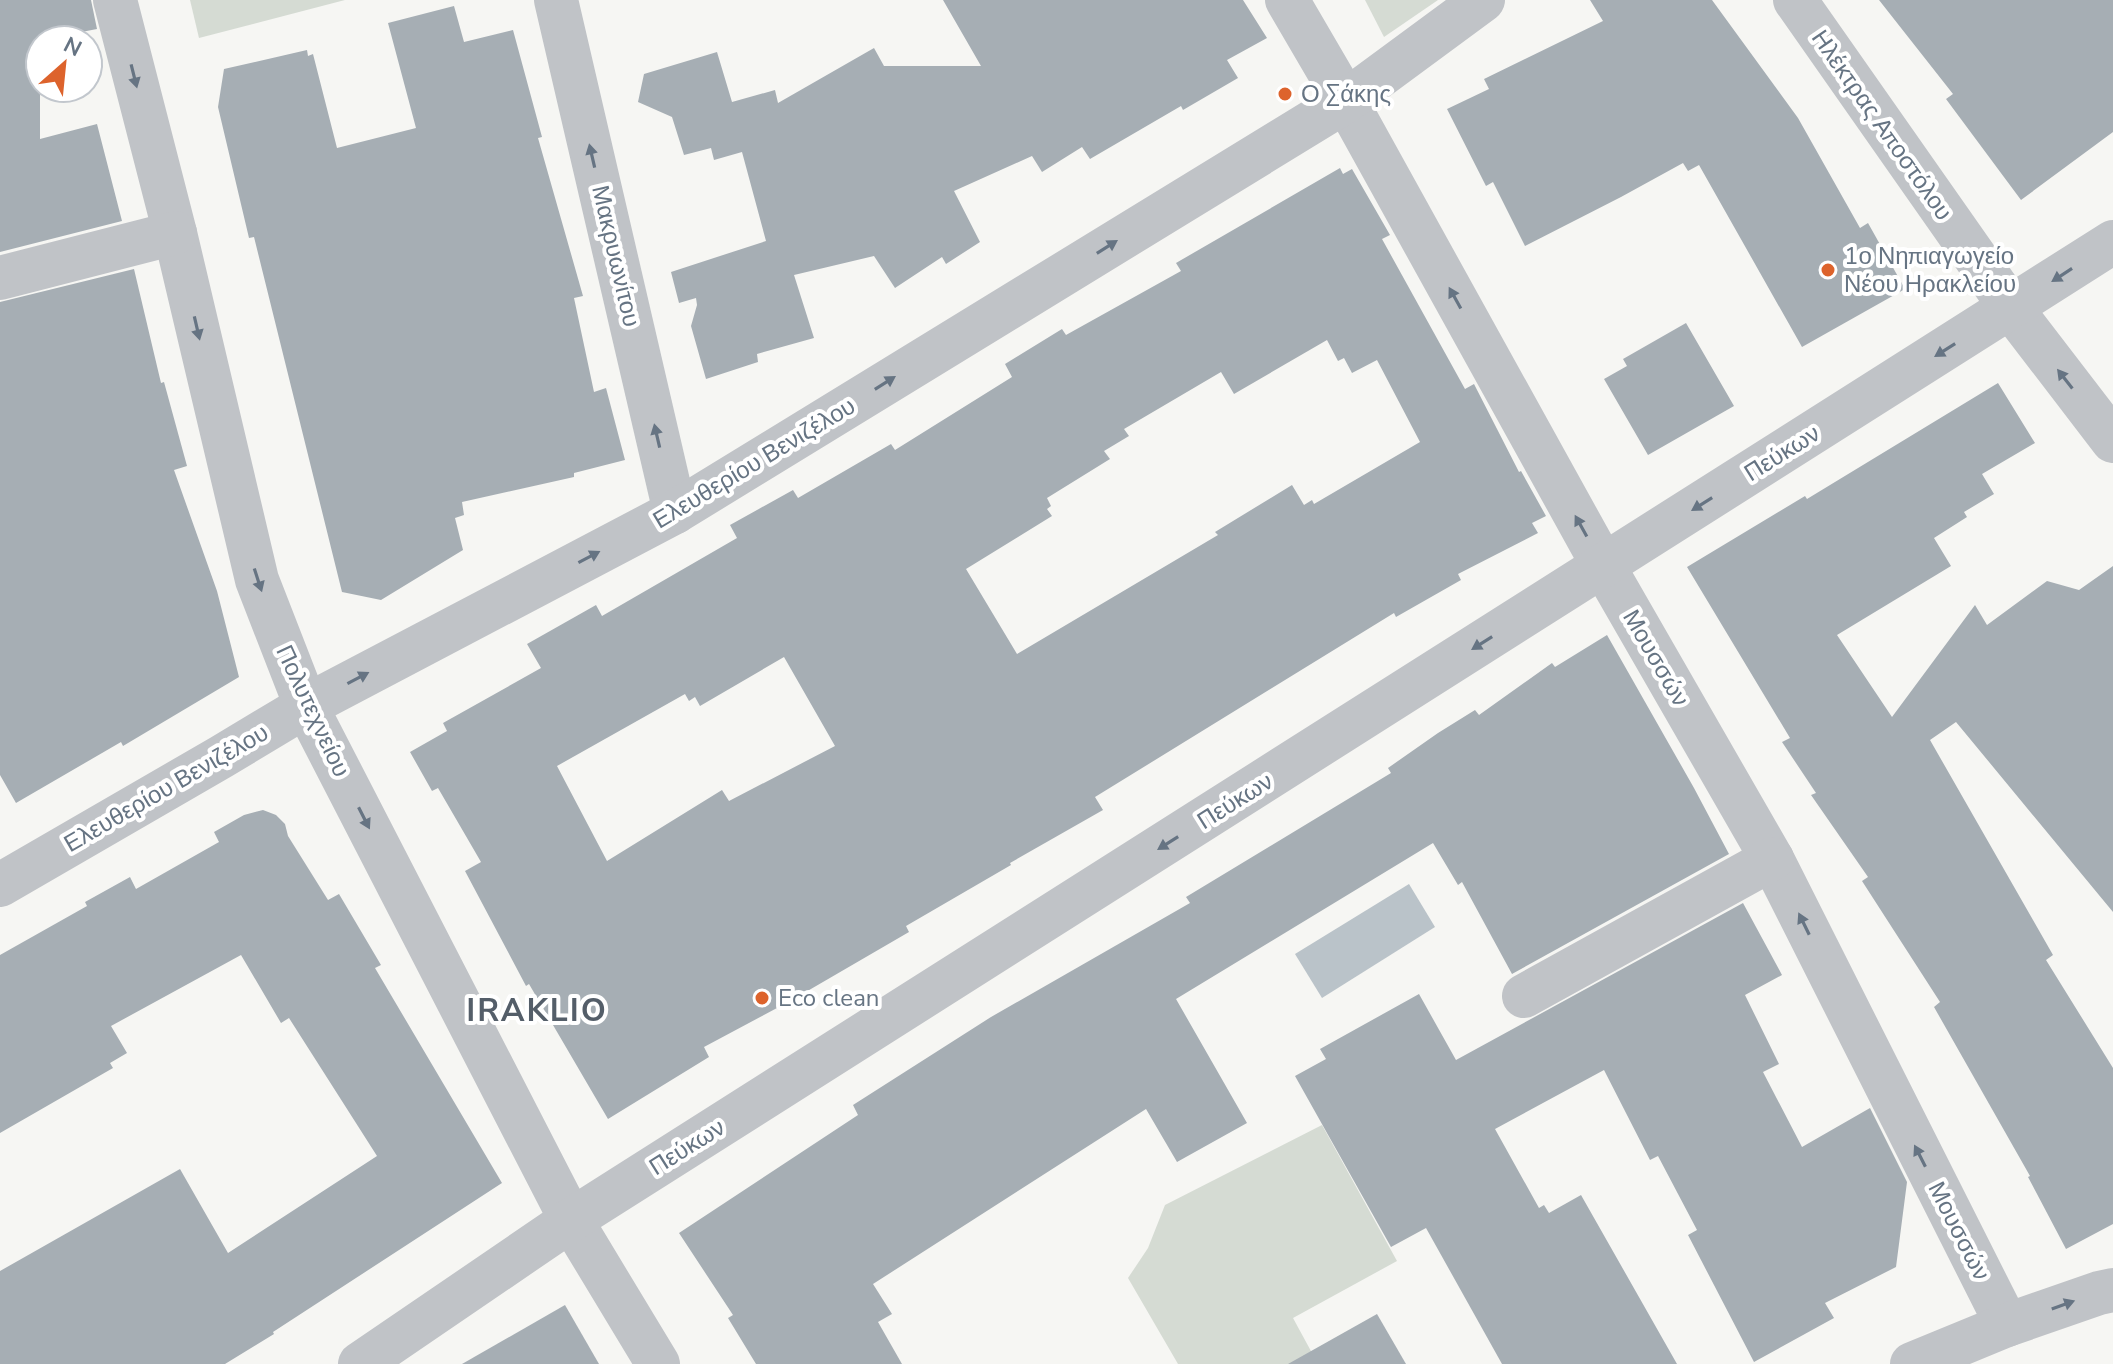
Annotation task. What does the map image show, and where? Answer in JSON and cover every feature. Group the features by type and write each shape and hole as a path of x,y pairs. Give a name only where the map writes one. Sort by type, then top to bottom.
{"street":[{"name":"Πολυτεχνείου","path":"115,0 175,233 257,580 306,706 571,1220 658,1364"},
{"name":"Μακρυωνίτου","path":"556,0 675,512"},
{"name":"Μουσσών","path":"1287,0 1604,567 1772,859 2007,1325"},
{"name":"Ελευθερίου Βενιζέλου","path":"0,885 306,706 675,512 1346,101 1483,0"},
{"name":"Ηλέκτρας Αποστόλου","path":"1795,0 2011,308 2113,441"},
{"path":"0,278 175,233"},
{"name":"Πεύκων","path":"360,1364 571,1220 2113,242"},
{"path":"1524,996 1772,859"},
{"path":"1912,1364 2007,1325 2113,1290"}],"shaded area":[{"path":"190,0 345,0 199,38"},
{"path":"1365,0 1438,0 1384,37"},
{"path":"1409,884 1435,927 1322,998 1295,954"},
{"path":"1322,1125 1397,1261 1293,1318 1318,1364 1178,1364 1128,1278 1148,1248 1165,1205"}],"building":[{"path":"0,0 91,0 96,24 24,24 24,104 40,104 40,139 97,124 122,221 0,252"},
{"path":"943,0 1243,0 1267,38 1227,60 1238,78 1183,110 1181,106 1090,159 1082,147 1042,172 1032,156 954,191 980,242 946,264 942,257 895,288 874,256 794,275 814,338 757,354 758,362 706,379 691,326 696,298 679,303 671,272 766,241 742,152 714,160 711,148 684,155 672,117 638,102 644,74 717,52 732,102 775,90 778,103 874,48 884,66 981,66"},
{"path":"1590,0 1712,0 1798,118 1860,228 1868,223 1905,289 1802,347 1699,165 1688,171 1683,163 1525,246 1493,182 1486,186 1447,109 1489,89 1484,79 1603,21"},
{"path":"1879,0 2113,0 2113,132 2021,200 1946,99 1953,94"},
{"path":"454,6 464,42 513,30 542,137 538,138 583,296 574,298 594,392 606,388 625,460 574,473 574,477 462,502 464,515 455,518 463,550 381,600 342,592 254,237 249,238 218,107 224,69 307,50 308,56 313,54 337,148 416,128 388,23"},
{"path":"1340,168 1343,174 1352,169 1390,235 1382,239 1465,389 1474,384 1519,472 1546,516 1532,523 1538,533 1458,574 1461,580 1396,617 1394,613 1095,797 1103,810 906,926 909,932 704,1047 709,1057 608,1119 529,984 526,986 465,871 481,862 438,788 432,791 410,752 447,731 443,723 541,668 527,644 596,605 602,616 737,538 730,525 793,490 798,498 891,444 895,450 1012,377 1005,364 1062,329 1066,335 1181,271 1176,263","holes":["1327,340 1338,361 1344,358 1352,373 1377,360 1420,442 1314,504 1312,500 1304,505 1292,485 1215,532 1218,535 1017,654 966,569 1052,516 1047,509 1051,506 1047,498 1110,459 1104,451 1129,436 1124,429 1221,372 1234,394","784,657 835,746 729,801 722,790 607,861 557,766 685,694 689,701 695,697 700,706"]},
{"path":"134,269 161,383 164,382 187,466 174,470 217,591 239,677 123,746 121,742 16,803 0,775 0,302"},
{"path":"1686,323 1734,406 1648,455 1604,379 1627,366 1623,359"},
{"path":"1998,383 2035,443 1982,474 1994,494 1964,512 1967,517 1934,538 1951,566 1837,635 1892,717 1975,605 1987,625 2047,581 2079,590 2113,566 2113,912 1956,722 1930,740 2053,955 2046,960 2113,1068 2113,1224 2066,1249 2030,1176 1934,1007 1940,1002 1862,881 1868,877 1811,795 1816,793 1782,742 1790,738 1687,567 1805,496 1807,499"},
{"path":"1607,635 1729,854 1512,974 1462,882 1458,885 1433,843 1176,999 1247,1123 1177,1162 1146,1109 873,1284 892,1314 878,1322 902,1364 756,1364 728,1318 733,1315 679,1233 858,1115 853,1105 991,1017 1190,903 1186,897 1391,773 1388,768 1438,733 1475,710 1479,715 1552,663 1555,667"},
{"path":"263,810 276,815 285,824 288,836 328,900 339,894 381,965 375,968 502,1183 225,1364 0,1364 0,1271 180,1169 228,1253 377,1156 289,1018 281,1023 241,955 111,1026 127,1053 110,1063 113,1068 0,1133 0,955 87,906 85,902 130,877 136,889 219,842 214,832 244,815"},
{"path":"1743,903 1782,975 1745,995 1779,1064 1763,1072 1802,1147 1870,1108 1907,1182 1896,1267 1825,1303 1834,1318 1754,1362 1688,1235 1697,1230 1658,1156 1650,1160 1604,1070 1495,1129 1539,1208 1544,1205 1549,1213 1581,1195 1677,1364 1502,1364 1426,1228 1391,1247 1295,1076 1326,1059 1320,1049 1419,994 1456,1060"},
{"path":"565,1305 599,1364 462,1364"},
{"path":"1377,1314 1406,1364 1288,1364"}],"place":[{"name":"Ο Σάκης","path":"1285,94"},
{"name":"1ο Νηπιαγωγείο Νέου Ηρακλείου","path":"1828,270"},
{"name":"Eco clean","path":"762,998"}],"district":[{"name":"IRAKLIO","path":"537,1010"}]}
